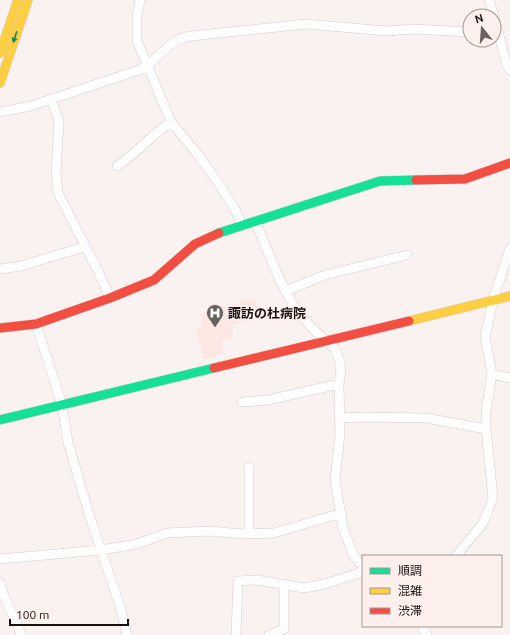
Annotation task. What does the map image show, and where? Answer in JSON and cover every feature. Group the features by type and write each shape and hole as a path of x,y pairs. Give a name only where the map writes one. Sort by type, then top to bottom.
{"street":[{"path":"0,53 18,0"},
{"path":"0,83 28,0"},
{"path":"140,0 137,16 137,41 170,122 215,178 235,209 242,225"},
{"path":"0,112 31,106 147,67 177,40 191,36 290,24 387,31 420,29 462,32"},
{"path":"500,48 506,66 510,70"},
{"path":"51,99 59,120 56,172 58,192 110,298"},
{"path":"117,166 131,157 144,142 170,122"},
{"path":"0,328 36,324 110,298 154,280 195,244 218,233 242,225 380,181 465,179 510,163"},
{"path":"255,222 285,291 298,311 335,349 339,359 341,368 339,384 340,434 335,480 348,541 354,556 362,566"},
{"path":"0,269 21,266 84,247"},
{"path":"457,555 483,523 493,498 486,429 486,410 492,374 485,337 493,300 510,250"},
{"path":"285,291 325,275 407,255"},
{"path":"0,420 510,296"},
{"path":"36,324 62,405 68,442 120,606 127,635"},
{"path":"492,374 510,378"},
{"path":"242,402 268,400 339,384"},
{"path":"339,418 365,416 426,418 486,429"},
{"path":"249,467 249,534"},
{"path":"0,558 101,550 137,544 167,533 226,531 249,534 274,533 342,513"},
{"path":"236,635 238,581 257,580 304,588 324,584 362,572"},
{"path":"269,635 284,628 284,584"},
{"path":"1,588 21,635"}],"shaded area":[{"name":"諏訪の杜病院","path":"255,298 260,316 232,325 233,337 222,340 224,353 204,359 196,330 202,326 200,314"}],"traffic: fast":[{"path":"219,233 380,181 416,180"},
{"path":"0,420 214,368"}],"traffic: slow":[{"path":"0,53 18,0"},
{"path":"0,83 28,0"},
{"path":"409,321 510,296"}],"traffic: jam":[{"path":"416,180 465,179 510,163"},
{"path":"0,328 36,324 110,298 154,280 195,244 219,233"},
{"path":"214,368 409,321"}],"place":[{"name":"諏訪の杜病院","path":"215,328"}]}
